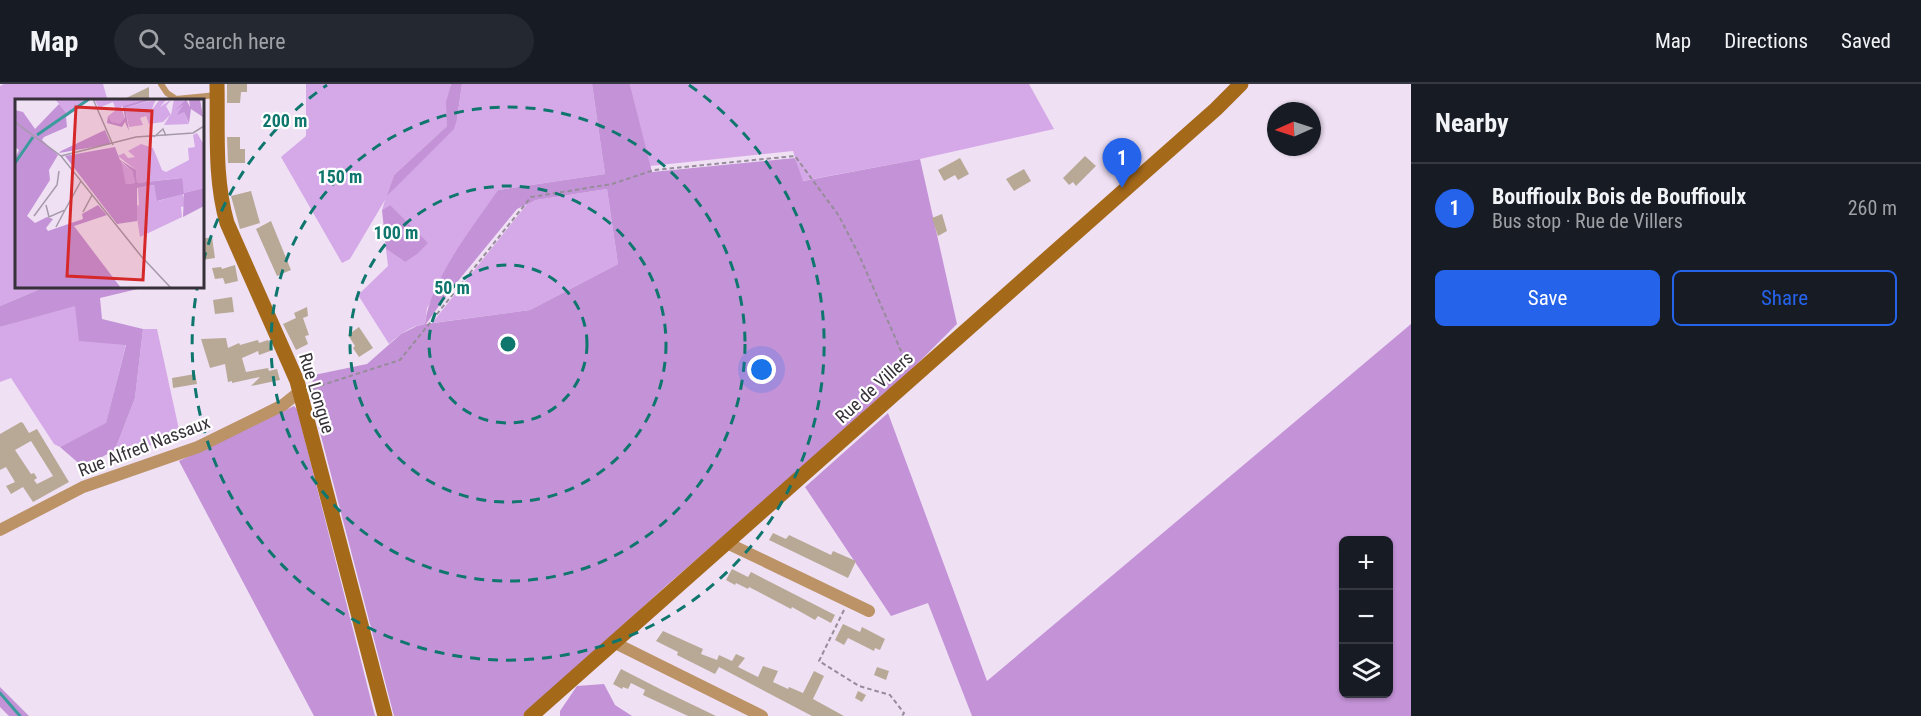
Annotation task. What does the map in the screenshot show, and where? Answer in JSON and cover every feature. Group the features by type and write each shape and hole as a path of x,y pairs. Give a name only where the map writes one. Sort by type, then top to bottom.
{"street":[{"name":"Rue de Villers","path":"531,716 1216,109 1241,84"},
{"name":"Rue Longue","path":"217,89 218,166 221,203 226,223 297,381 298,393 385,716"},
{"name":"Rue Alfred Nassaux","path":"0,530 83,487 198,447 283,405 298,393"},
{"path":"727,543 869,611"},
{"path":"615,643 762,716"}],"lane":[{"path":"161,84 167,93 176,99 217,89"}],"path":[{"path":"298,393 400,360 531,196 612,184 654,170 795,156 839,216 859,255 913,378"},
{"path":"848,601 819,661 859,686 890,695 904,713 902,716"}],"shaded area":[{"path":"4,84 103,84 107,98 15,99 15,288 43,288 0,306 0,86"},
{"path":"306,84 451,84 447,100 447,126 394,175 388,195 457,119 462,84 592,84 605,174 498,190 427,308 425,324 406,331 389,344 358,295 388,266 386,249 405,262 390,205 382,210 385,200 350,259 342,263 281,157 306,136"},
{"path":"451,84 462,84 454,129 387,196 394,175 447,126 446,102"},
{"path":"592,84 630,84 652,172 795,158 803,181 920,159 957,324 887,394 667,585 523,716 394,716 310,394 314,375 367,364 401,334 425,324 435,290 444,272 498,190 605,174","holes":["607,189 618,264 530,310 426,324 449,292 517,209 536,200"]},
{"path":"630,84 1029,84 1054,129 920,159 802,181 793,151 650,166"},
{"path":"607,189 618,264 530,310 432,323 527,204 536,200"},
{"path":"390,205 428,243 405,262 386,249 382,210"},
{"path":"43,288 142,288 100,298 102,319 143,329 135,398 115,450 83,467 60,447 106,423 126,345 79,341 75,306 0,327 0,306"},
{"path":"75,305 126,344 106,424 60,447 54,444 11,378 0,382 0,327"},
{"path":"1411,324 1411,716 972,716 928,603 891,616 805,487 888,413 987,681"},
{"path":"143,329 157,329 180,434 118,458 115,450 135,398"},
{"path":"294,406 297,409 375,716 314,716 179,461"},
{"path":"604,684 615,705 632,716 560,716 560,711 577,686"},
{"path":"0,687 29,716 9,716 0,707"}],"building":[{"path":"227,84 247,84 247,92 241,92 240,103 227,103"},
{"path":"149,87 149,99 124,99"},
{"path":"227,137 240,137 240,149 245,149 245,163 228,163"},
{"path":"1085,156 1096,166 1076,186 1073,182 1069,185 1063,178"},
{"path":"960,158 969,174 958,180 955,175 944,181 938,170"},
{"path":"1024,169 1031,181 1014,191 1006,179"},
{"path":"251,191 260,223 240,229 231,196"},
{"path":"942,214 947,231 938,236 932,218"},
{"path":"271,221 291,270 277,276 256,229"},
{"path":"212,237 215,258 204,260 204,239"},
{"path":"235,265 238,281 225,284 223,278 215,279 212,268 221,267 222,269"},
{"path":"232,297 234,312 215,314 213,300"},
{"path":"307,307 308,316 303,318 309,335 305,336 308,344 296,350 283,324 296,318 294,313"},
{"path":"359,327 373,348 359,357 348,335"},
{"path":"226,338 228,348 239,343 240,345 268,340 273,350 259,355 258,351 242,358 246,372 268,368 269,371 277,369 280,380 251,386 260,377 232,383 232,381 228,382 225,364 210,368 201,339"},
{"path":"195,374 197,384 173,388 172,378"},
{"path":"21,422 29,433 37,429 69,482 33,502 23,487 11,494 6,486 15,482 6,467 0,470 0,434","holes":["31,441 53,476 37,484 34,480 37,478 34,473 31,474 15,450"]},
{"path":"773,533 786,539 789,535 831,555 833,551 856,561 848,578 769,540"},
{"path":"732,569 748,577 751,572 835,615 831,623 818,616 815,620 749,587 748,589 736,583 735,585 726,580"},
{"path":"843,624 860,632 862,627 885,639 880,650 875,648 874,651 848,638 844,645 835,640"},
{"path":"663,631 703,649 701,654 717,660 719,655 732,661 736,654 745,658 738,667 758,677 763,666 778,671 773,682 803,693 814,671 824,676 813,699 844,716 812,716 719,667 715,674 677,655 678,652 656,641"},
{"path":"877,667 889,671 886,680 874,675"},
{"path":"621,669 716,716 688,716 643,695 645,690 631,683 628,689 623,687 622,689 613,684"},
{"path":"858,691 866,695 862,702 855,698"}],"waterway":[{"path":"0,693 20,716"}],"place":[{"name":"Bouffioulx Bois de Bouffioulx","path":"1122,188"}]}
